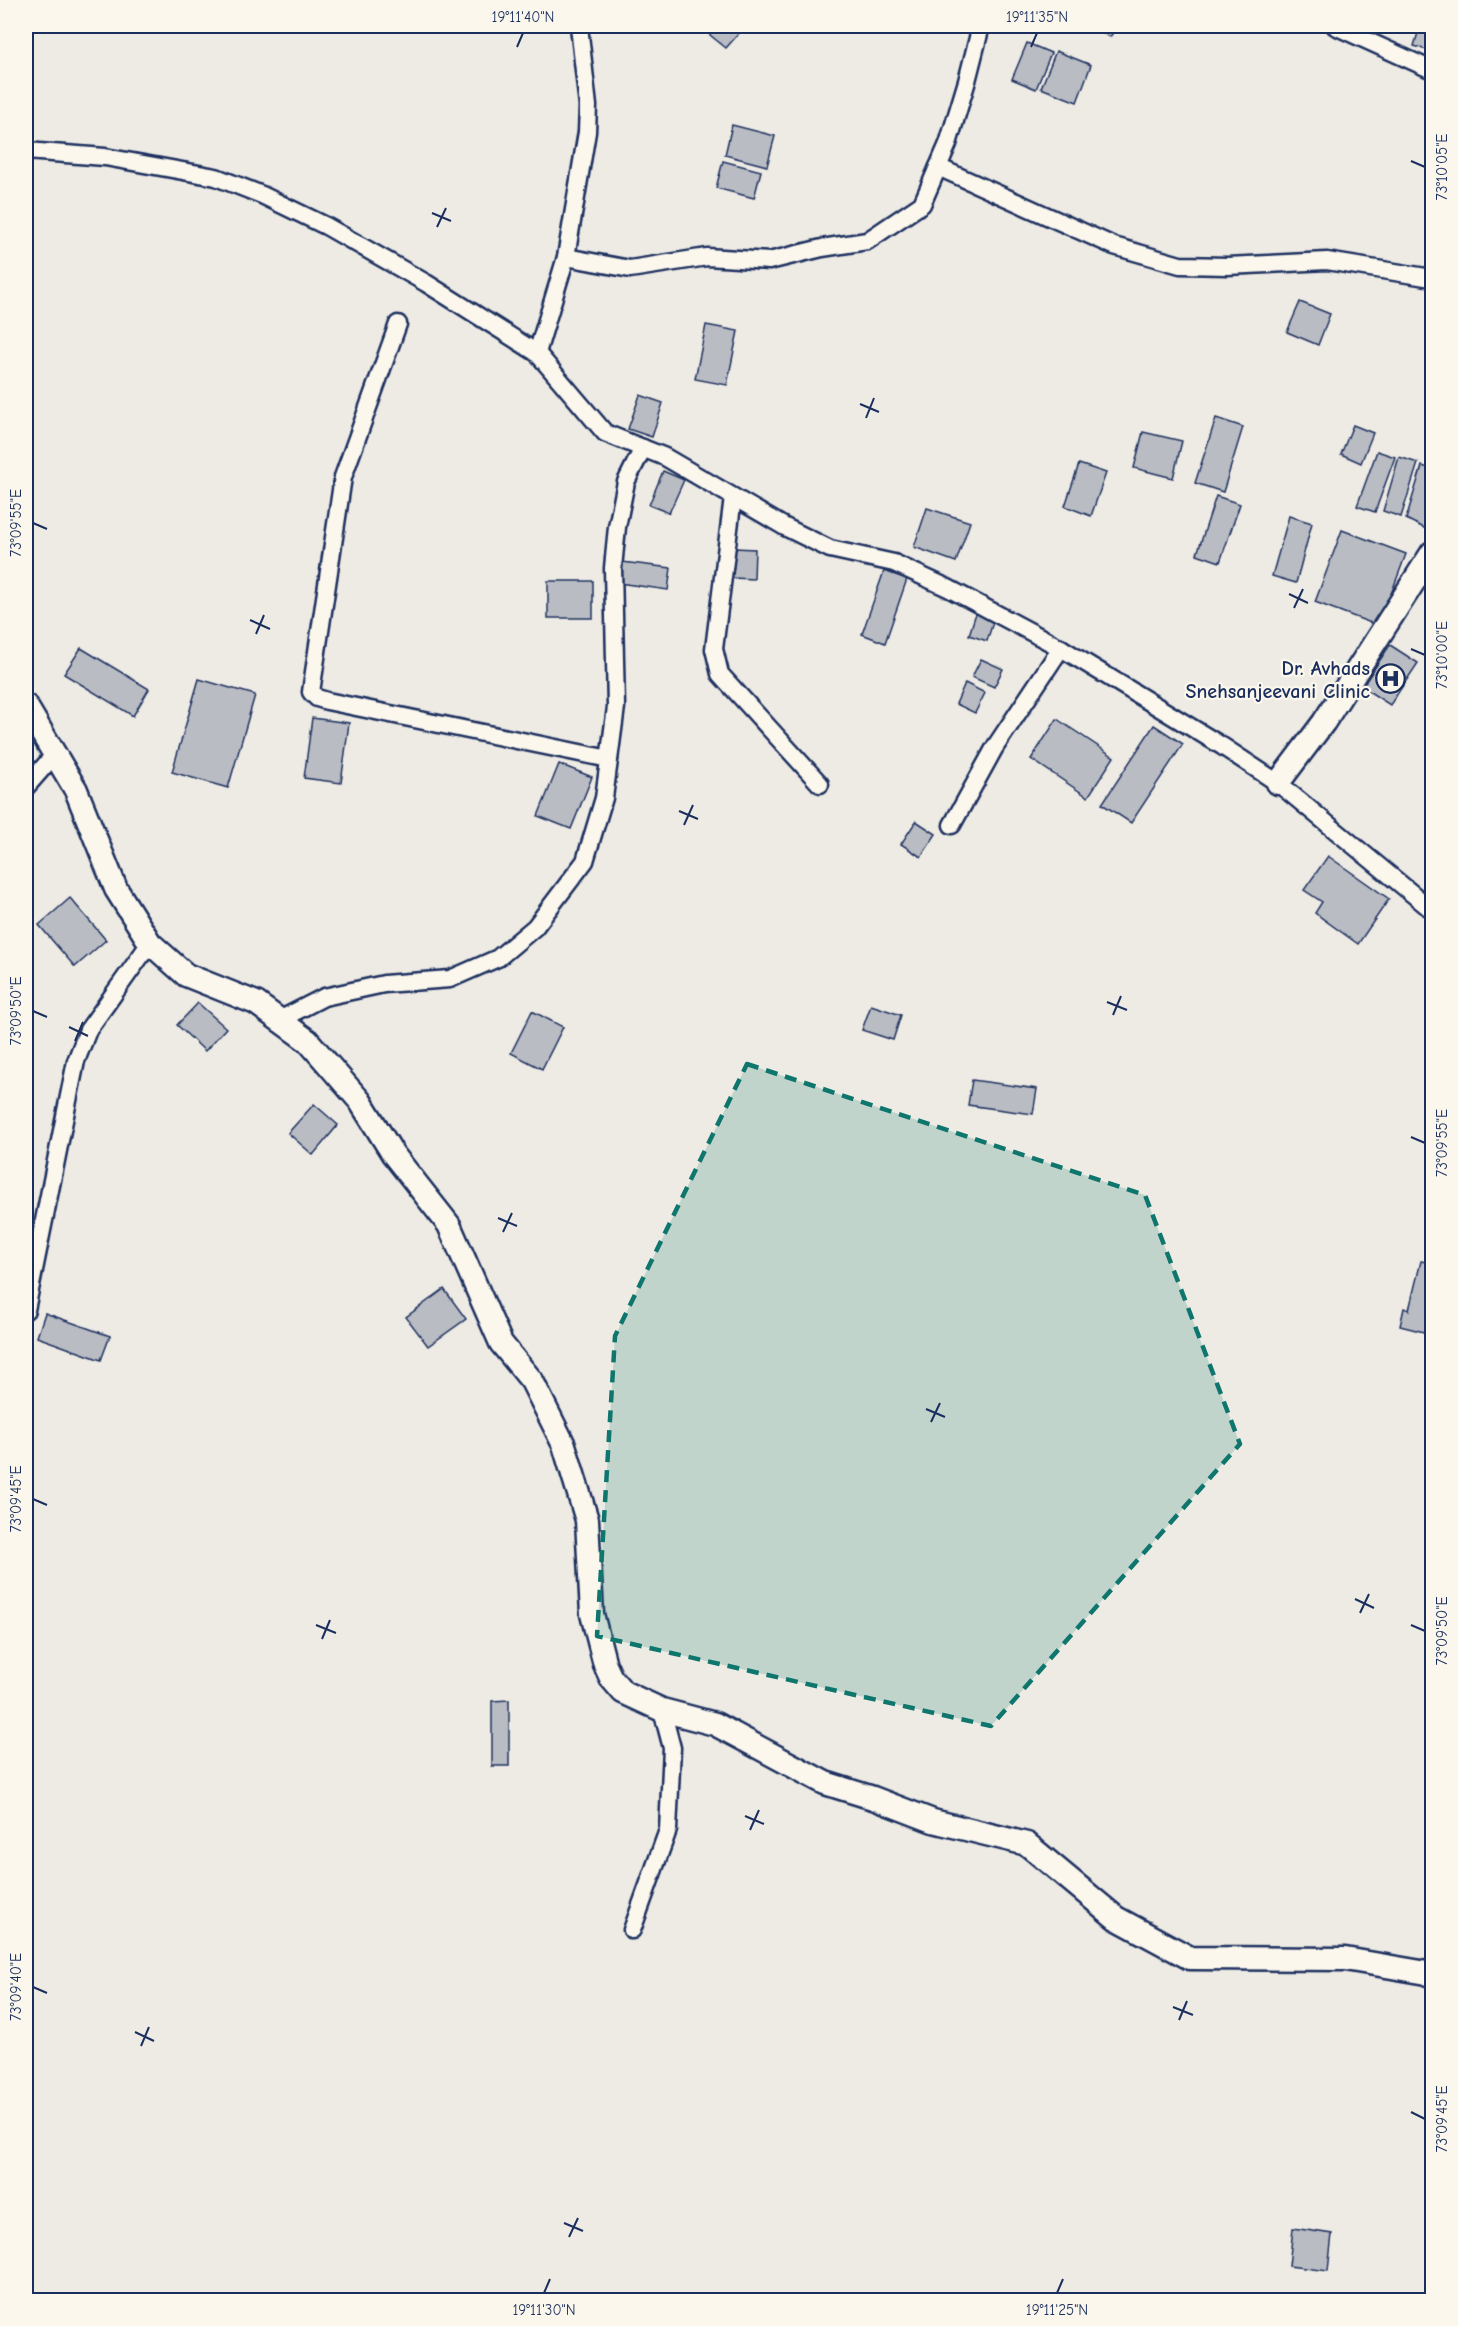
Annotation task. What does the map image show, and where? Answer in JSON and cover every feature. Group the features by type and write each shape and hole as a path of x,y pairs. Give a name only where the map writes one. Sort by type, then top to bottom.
{"street":[{"path":"537,354 566,256 586,132 588,114 579,26"},
{"path":"566,256 630,269 707,256 769,261 822,248 867,241 922,204 948,144 981,26"},
{"path":"1335,26 1432,70"},
{"path":"26,151 105,157 216,177 262,195 326,226 372,251 537,354 580,401 605,433 665,457 785,527 830,549 894,563 948,588 1061,648 1222,746 1278,783 1432,910"},
{"path":"938,167 1114,246 1180,265 1227,267 1327,261 1432,278"},
{"path":"398,324 343,477 311,692 317,698 327,701 609,759"},
{"path":"279,1020 324,997 384,984 450,979 498,958 535,927 585,861 604,798 616,707 613,568 617,527 626,483 643,448"},
{"path":"734,497 714,649 720,674 820,784"},
{"path":"1278,783 1324,722 1369,648 1432,553"},
{"path":"952,825 995,747 1061,648"},
{"path":"26,706 76,790 116,889 150,943 186,975 256,1003 308,1041 360,1101 393,1154 448,1225 501,1343 532,1382 564,1445 587,1520 592,1614 605,1665 611,1678 623,1692 662,1710 715,1724 825,1783 933,1821 1027,1844 1116,1918 1190,1958 1345,1959 1427,1972 1432,1976"},
{"path":"26,787 55,754"},
{"path":"26,1310 76,1061 88,1030 150,943"},
{"path":"632,1930 668,1830 672,1748 662,1710"}],"highlighted area":[{"path":"747,1064 1145,1195 1240,1444 991,1726 597,1636 615,1336"}],"building":[{"path":"710,26 735,26 741,31 726,48 705,31"},
{"path":"1090,26 1117,26 1110,37"},
{"path":"1420,26 1432,26 1431,51 1414,46"},
{"path":"1027,43 1051,53 1036,89 1012,79"},
{"path":"1056,51 1091,65 1077,102 1041,88"},
{"path":"732,125 775,136 767,166 725,155"},
{"path":"723,161 761,171 754,198 716,188"},
{"path":"1300,302 1330,314 1318,345 1287,332"},
{"path":"706,325 738,331 727,385 695,379"},
{"path":"640,395 663,403 652,437 628,429"},
{"path":"1216,418 1243,427 1223,492 1195,483"},
{"path":"1353,425 1373,433 1361,463 1341,454"},
{"path":"1143,432 1182,441 1173,478 1134,468"},
{"path":"1377,451 1395,457 1375,512 1357,506"},
{"path":"1399,457 1418,463 1401,517 1383,511"},
{"path":"1079,464 1106,473 1091,516 1065,506"},
{"path":"1422,466 1432,469 1432,526 1430,531 1406,519"},
{"path":"663,471 684,480 669,513 649,505"},
{"path":"1216,496 1240,504 1220,562 1197,554"},
{"path":"927,508 970,522 956,562 914,547"},
{"path":"1289,516 1312,523 1296,583 1272,576"},
{"path":"1342,530 1406,554 1379,626 1315,602"},
{"path":"734,548 755,549 754,579 732,578"},
{"path":"622,562 671,568 668,590 619,583"},
{"path":"884,571 907,579 885,643 862,634"},
{"path":"548,581 593,581 593,618 548,618"},
{"path":"977,610 995,616 987,641 969,635"},
{"path":"1390,645 1418,663 1390,705 1362,687"},
{"path":"81,648 149,689 133,716 64,674"},
{"path":"981,659 1003,669 994,687 972,677"},
{"path":"199,679 255,695 228,788 172,772"},
{"path":"965,683 985,693 975,713 956,704"},
{"path":"312,718 349,723 341,783 304,778"},
{"path":"1057,719 1114,757 1088,797 1031,759"},
{"path":"1154,725 1183,744 1131,823 1102,804"},
{"path":"559,764 592,777 571,829 538,816"},
{"path":"916,821 936,834 921,857 901,844"},
{"path":"1328,856 1389,899 1358,944 1315,913 1322,902 1304,890"},
{"path":"70,898 106,940 75,967 39,925"},
{"path":"198,1003 226,1028 205,1051 177,1025"},
{"path":"871,1005 901,1015 893,1040 862,1030"},
{"path":"532,1011 563,1027 542,1069 511,1053"},
{"path":"972,1080 1037,1089 1033,1114 968,1105"},
{"path":"314,1104 338,1125 313,1155 288,1133"},
{"path":"1421,1261 1432,1263 1432,1316 1428,1333 1400,1326 1404,1308 1409,1310"},
{"path":"444,1289 466,1319 428,1346 406,1317"},
{"path":"45,1313 110,1336 101,1360 37,1337"},
{"path":"509,1700 509,1766 492,1766 492,1701"},
{"path":"1293,2228 1332,2234 1328,2271 1289,2266"}],"place":[{"name":"Dr. Avhads Snehsanjeevani Clinic","path":"1391,679"}]}
